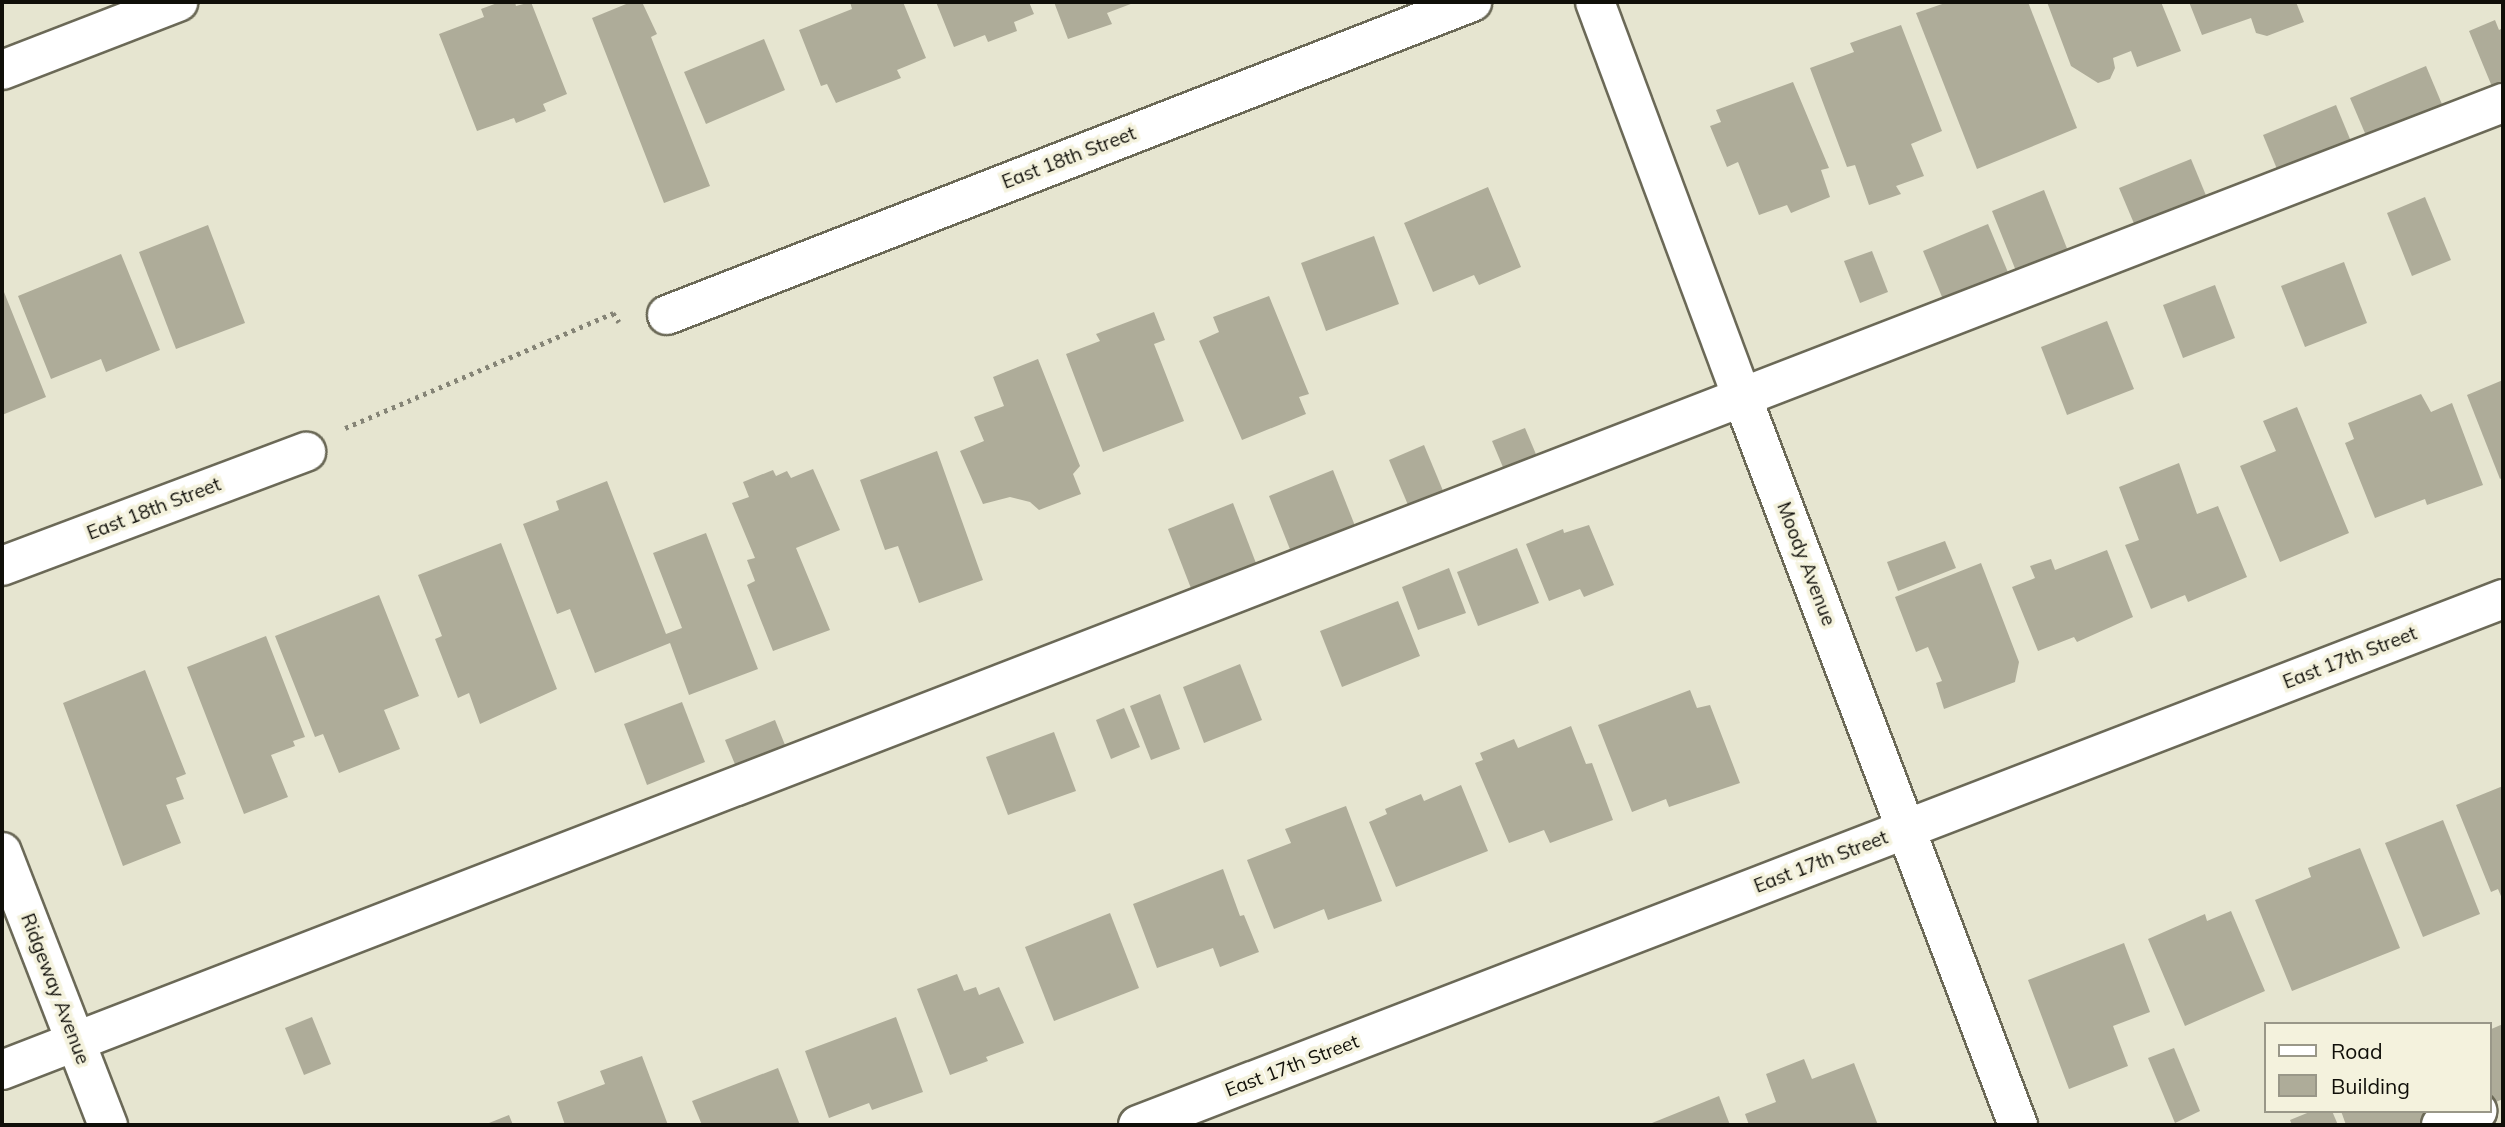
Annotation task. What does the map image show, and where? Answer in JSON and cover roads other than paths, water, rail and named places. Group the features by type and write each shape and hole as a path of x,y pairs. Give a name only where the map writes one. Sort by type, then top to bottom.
{"street":[{"path":"2,70 178,2"},
{"name":"East 18th Street","path":"667,315 1472,2"},
{"name":"Moody Avenue","path":"1595,2 1741,397 2018,1125"},
{"path":"2,1070 2503,103"},
{"name":"East 18th Street","path":"2,566 306,452"},
{"name":"East 17th Street","path":"1138,1125 2503,599"},
{"name":"Ridgeway Avenue","path":"2,852 108,1125"},
{"path":"2441,1125 2472,1113"}]}
